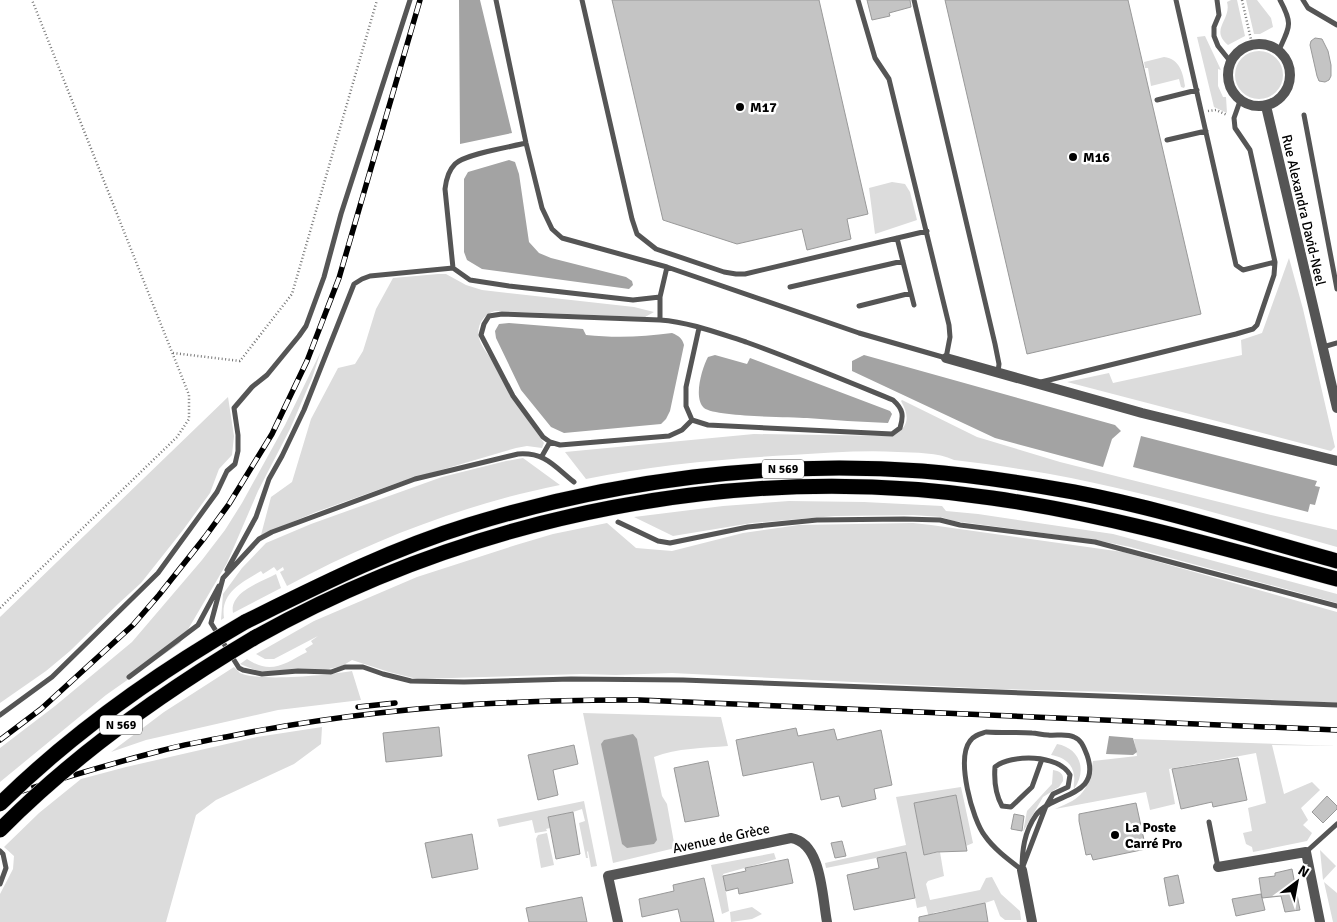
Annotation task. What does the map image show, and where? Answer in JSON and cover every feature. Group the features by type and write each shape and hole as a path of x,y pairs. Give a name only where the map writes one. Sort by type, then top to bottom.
{"highway":[{"name":"N 569","path":"0,804 45,763 142,687 194,652 245,622 343,573 466,525 543,504 614,490 684,478 771,469 844,468 913,471 992,479 1075,493 1156,512 1337,561"},
{"name":"N 569","path":"0,830 59,775 124,722 205,667 254,638 345,592 400,568 472,543 545,523 620,506 690,494 773,488 844,486 922,490 992,498 1074,512 1152,529 1337,579"}],"street":[{"path":"1252,44 1266,44 1279,50 1288,62 1291,75 1288,88 1278,100 1266,106 1251,106 1240,101 1230,88 1227,74 1230,61 1239,50 1252,44"},
{"name":"Rue Alexandra David-Neel","path":"1266,106 1337,408"},
{"path":"946,358 1142,413 1337,461"},
{"name":"Avenue de Grèce","path":"618,922 608,876 791,838 802,842 808,847 815,859 827,922"},
{"path":"1218,867 1306,852 1320,922"},
{"path":"1022,870 1032,922"}],"lane":[{"path":"0,715 52,677 158,573 217,492 227,471 234,464 238,452 238,435 234,408 252,387 266,375 300,336 306,326 324,278 341,214 410,0"},
{"path":"496,0 526,144 542,208 552,229 562,238 667,267 859,333 946,358 950,325 927,231 889,79 875,58 858,0"},
{"path":"582,0 632,219 637,234 646,243 656,249 724,272 745,274 927,231"},
{"path":"914,0 995,344 999,364 998,373"},
{"path":"1176,0 1236,265 1243,270 1275,262"},
{"path":"1217,0 1219,15 1214,27 1214,36 1218,46 1230,61"},
{"path":"1279,50 1289,29 1289,17 1280,0"},
{"path":"1303,0 1308,8 1337,24"},
{"path":"1157,100 1197,90"},
{"path":"1035,383 1253,329 1257,324 1274,275 1275,262 1250,150 1235,128 1234,118 1240,101"},
{"path":"1304,115 1334,258 1337,289"},
{"path":"1166,140 1206,131"},
{"path":"453,268 445,189 451,168 456,162 487,152 526,144"},
{"path":"897,238 914,305"},
{"path":"790,287 904,261"},
{"path":"660,320 660,297 667,267"},
{"path":"129,677 198,625 256,517 269,479 304,410 354,284 370,276 453,268 470,280 508,286 633,300 660,297"},
{"path":"859,306 911,293"},
{"path":"692,420 682,430 669,436 578,445 560,445 550,442 543,438 513,396 481,335 484,324 489,316 502,314 676,321 700,328 792,359 893,400 900,407 903,419 900,428 892,434 729,427 708,425 692,420 686,406 686,387 700,328"},
{"path":"1323,347 1337,343"},
{"path":"542,456 550,442"},
{"path":"574,482 542,456 531,453 518,454 416,479 272,532 260,539 223,578 211,623 239,668 262,674 298,671 331,672 345,667 363,667 411,681 683,680 1337,705"},
{"path":"618,522 658,541 670,543 748,527 817,520 940,520 960,525 1095,542 1337,606"},
{"path":"986,732 1075,737 1082,742 1088,758 1089,769 1086,781 1078,792 1046,806 1036,815 1022,846 1022,870 984,836 976,818 965,782 964,762 968,742 976,735 986,732"},
{"path":"1022,870 1046,806 1053,794 1068,787 1070,774 1061,764 1042,759 1037,758 1003,761 995,767 994,776 999,800 1002,806 1011,807 1032,787 1042,759"},
{"path":"1209,822 1218,867"},
{"path":"1306,852 1337,824"},
{"path":"0,852 3,854 6,868 0,884"}],"path":[{"path":"0,608 177,437 189,419 189,394 32,0"},
{"path":"172,353 240,361 292,294 377,0"},
{"path":"1242,0 1252,44"},
{"path":"1202,113 1216,110 1234,118"}],"shaded area":[{"path":"459,0 480,0 512,133 460,144"},
{"path":"1237,0 1245,36 1228,45 1223,39 1221,29 1227,14 1227,2"},
{"path":"1246,0 1257,0 1271,18 1273,27 1260,34 1254,34"},
{"path":"1205,36 1221,70 1218,69 1218,86 1223,97 1226,97 1227,113 1214,107 1197,37"},
{"path":"1259,51 1268,53 1276,58 1281,66 1283,75 1281,84 1276,92 1268,97 1259,99 1250,97 1242,92 1237,84 1235,75 1237,66 1242,58 1250,53"},
{"path":"1164,57 1174,61 1180,67 1184,88 1181,87 1179,79 1151,86 1148,68 1145,68 1144,62"},
{"path":"509,160 515,162 519,174 529,242 539,253 551,258 626,277 632,281 633,285 629,289 482,269 467,260 464,252 464,179 468,172"},
{"path":"892,182 905,184 910,192 917,220 875,234 869,188"},
{"path":"1289,258 1303,309 1335,447 1331,451 1067,382 1109,373 1113,383 1242,355 1241,340 1262,333"},
{"path":"446,274 466,285 482,290 634,307 654,312 645,317 491,312 484,317 480,325 478,333 480,341 510,393 544,443 542,448 527,446 516,448 400,482 316,512 261,535 271,497 292,482 311,419 338,368 355,364 363,351 376,309 393,278"},
{"path":"509,323 583,329 586,335 597,336 629,337 672,333 677,335 684,345 670,411 666,419 661,424 564,433 551,427 521,390 496,338 495,331 499,324"},
{"path":"321,351 312,378 290,429 258,491 227,563 180,643 106,695 0,782 0,748 55,706 132,642 225,530 285,425"},
{"path":"715,355 747,364 750,358 890,411 892,414 888,423 753,416 711,411 704,408 701,403 699,390 701,375 708,357"},
{"path":"864,355 1115,425 1121,431 1112,439 1103,467 995,438 852,371 852,361"},
{"path":"228,397 234,436 232,455 219,469 210,493 183,530 141,583 70,651 46,671 0,703 0,617"},
{"path":"902,400 977,437 1060,462 1337,530 1337,547 1182,504 1104,485 1026,470 954,460 934,454 871,451 765,457 663,466 586,479 565,452 754,434 893,436 902,429 906,421 907,416"},
{"path":"1141,436 1317,481 1315,486 1320,487 1315,505 1310,504 1308,512 1133,467"},
{"path":"523,458 560,485 489,502 420,525 352,553 287,586 280,572 284,570 283,567 277,571 274,567 263,574 261,571 240,584 229,595 224,609 224,618 221,620 223,594 242,568 266,543 311,524 442,477"},
{"path":"789,501 942,506 946,511 1113,534 1337,594 1337,603 1130,547 1096,540 954,521 941,517 913,515 835,516 752,523 673,536 634,517 723,506"},
{"path":"607,523 636,548 672,551 743,533 799,525 913,523 1123,552 1337,612 1337,703 672,673 417,679 352,660 342,666 324,670 266,672 240,664 247,659 256,664 270,667 284,664 307,652 305,649 313,644 311,641 318,636 274,659 265,659 256,654 314,621 417,577 553,534"},
{"path":"276,574 281,588 233,613 233,606 241,594 255,584"},
{"path":"234,667 240,673 262,677 312,676 352,671 361,700 278,710 146,740 111,752 164,712"},
{"path":"583,713 721,717 728,746 681,750 654,757 662,796 667,804 675,848 613,863"},
{"path":"322,727 321,744 294,764 216,800 196,815 166,922 0,922 0,894 13,869 14,856 4,847 39,813 81,779 257,737"},
{"path":"633,734 637,739 657,840 654,844 627,848 622,844 601,744 604,740"},
{"path":"1109,736 1133,738 1137,752 1133,755 1106,754"},
{"path":"1134,739 1337,746 1272,745 1284,794 1312,782 1320,790 1301,808 1308,820 1303,825 1312,833 1307,841 1253,852 1252,847 1246,844 1243,833 1252,831 1248,808 1266,803 1256,753 1169,769 1175,804 1150,810 1146,792 1055,809 1072,801 1083,792 1089,780 1093,761 1137,756"},
{"path":"1057,744 1071,750 1079,760 1080,774 1074,789 1072,768 1060,757 1051,755"},
{"path":"1053,770 1061,773 1063,781 1059,787 1043,797 1023,832 1027,811 1052,784"},
{"path":"961,787 973,843 966,846 956,795 914,803 924,855 940,852 944,876 928,881 926,884 930,900 980,890 986,878 992,877 1001,894 1020,911 1021,920 1005,920 1000,916 994,900 933,913 935,922 930,922 926,906 917,908 906,852 826,868 825,863 906,845 896,797"},
{"path":"584,801 597,866 591,867 588,851 588,858 586,858 579,823 585,821 582,809 548,817 550,828 546,829 547,831 535,833 532,820 499,827 497,819"},
{"path":"547,833 554,865 541,868 536,839 538,835"},
{"path":"1320,850 1336,866 1323,880"},
{"path":"774,853 776,859 723,874 729,911 722,914 711,865"},
{"path":"1324,882 1337,893 1337,922 1333,922"},
{"path":"752,907 762,914 752,919 731,922 730,912"}],"building":[{"name":"M17","path":"612,0 819,0 868,214 847,219 851,239 807,250 802,229 737,244 663,220"},
{"path":"867,0 910,0 911,7 889,13 890,16 872,20"},
{"name":"M16","path":"945,0 1128,0 1201,314 1027,354"},
{"path":"1315,38 1322,39 1328,51 1331,76 1325,82 1319,81 1317,76 1310,45 1311,41"},
{"path":"439,727 442,756 386,762 383,733"},
{"path":"796,728 798,736 834,729 837,740 881,730 892,785 874,789 876,799 842,807 839,796 821,800 813,762 743,776 736,740"},
{"path":"574,745 578,764 553,770 558,795 538,800 528,755"},
{"path":"1238,758 1247,800 1213,807 1212,802 1181,809 1172,769"},
{"path":"708,761 719,816 685,822 674,768"},
{"path":"956,795 967,851 937,852 924,855 914,803"},
{"path":"1327,796 1337,806 1337,809 1323,823 1312,812"},
{"name":"La Poste Carré Pro","path":"1136,803 1146,849 1093,860 1091,854 1086,855 1079,814"},
{"path":"573,812 580,854 556,859 548,817"},
{"path":"1014,814 1024,816 1022,831 1011,829"},
{"path":"472,834 478,869 432,878 425,843"},
{"path":"842,841 846,856 835,858 831,843"},
{"path":"906,852 915,898 854,910 847,875 879,868 877,858"},
{"path":"788,859 793,883 739,894 738,888 726,891 723,876 746,871 745,868"},
{"path":"1292,869 1300,910 1285,912 1281,896 1262,898 1259,878 1275,876 1275,873"},
{"path":"1178,875 1184,903 1169,906 1164,878"},
{"path":"704,878 714,922 681,922 678,909 642,917 639,899 674,891 673,885"},
{"path":"1261,894 1265,910 1236,916 1232,899"},
{"path":"582,897 587,922 529,922 526,908"},
{"path":"985,903 988,922 919,922 919,917"}],"railway":[{"path":"0,740 41,709 133,625 205,537 229,504 272,434 307,361 339,278 420,0"},
{"path":"0,798 168,749 277,727 381,713 536,701 640,700 1337,730"},
{"path":"358,707 395,703"}],"place":[{"name":"M17","path":"740,107"},
{"name":"M16","path":"1073,157"},
{"name":"La Poste Carré Pro","path":"1115,835"}]}
